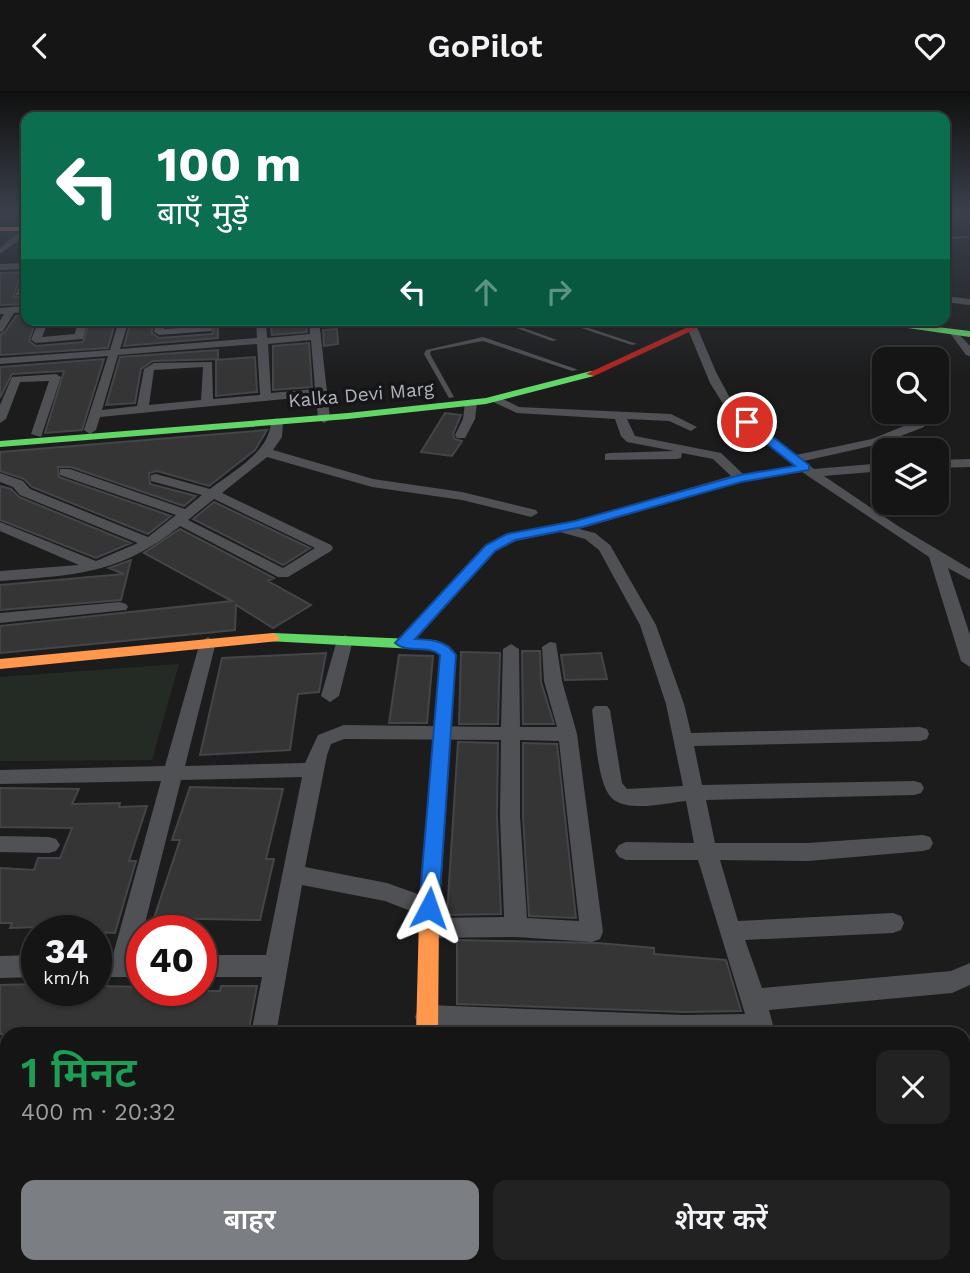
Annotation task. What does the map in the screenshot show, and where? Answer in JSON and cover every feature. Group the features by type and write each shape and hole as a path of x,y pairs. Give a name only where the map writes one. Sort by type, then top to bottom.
{"street":[{"path":"18,294 21,288"},
{"path":"950,300 970,302"},
{"path":"0,329 6,311"},
{"path":"42,326 36,340 79,337 82,326"},
{"path":"92,422 122,326"},
{"path":"160,326 159,333 209,329 209,326"},
{"path":"262,326 266,398"},
{"name":"Kalka Devi Marg","path":"1,444 277,422 505,389 574,370 682,326"},
{"name":"Kalka Devi Marg","path":"1,444 92,422 324,415 495,399 598,372 684,326"},
{"path":"691,326 715,384 729,406 804,467 970,575"},
{"path":"915,326 965,331"},
{"path":"936,326 965,331"},
{"path":"0,361 264,341 315,328 324,415"},
{"path":"965,331 970,353"},
{"path":"142,410 149,369 154,366 208,364 208,404"},
{"path":"0,419 16,379 56,377 37,434"},
{"path":"92,422 142,410 322,392"},
{"path":"495,399 517,410 671,418 691,427"},
{"path":"461,435 469,419 471,403"},
{"path":"620,415 631,439 709,453 724,461 740,478"},
{"path":"0,576 98,568 120,561 150,543 265,452 276,437 277,422"},
{"path":"804,467 834,449 901,436 920,425"},
{"path":"265,452 372,483 462,496 531,513"},
{"path":"609,457 709,453"},
{"path":"949,464 970,463"},
{"path":"403,643 491,548 512,537 577,525 740,478 804,467 872,467"},
{"path":"65,472 182,517 284,574 326,548 213,494 156,478"},
{"path":"0,477 18,484 25,492 150,543"},
{"path":"0,526 98,568"},
{"path":"557,527 590,536 605,548 648,625 676,704 707,853 761,1027"},
{"path":"936,555 970,661"},
{"path":"0,618 120,607"},
{"path":"0,664 260,637 435,645 444,649 448,655 428,918 427,1026 684,1027"},
{"path":"330,696 345,640"},
{"path":"143,915 172,773 208,642"},
{"path":"294,874 387,892 428,918 592,932 568,734 553,681 550,647"},
{"path":"511,649 509,733 516,927"},
{"path":"601,710 613,786 621,795 633,798 693,793 914,787"},
{"path":"265,1027 313,770 321,742 328,735 568,734"},
{"path":"684,740 920,734"},
{"path":"0,777 313,770"},
{"path":"626,851 808,852 923,843"},
{"path":"0,844 48,845"},
{"path":"730,931 892,923"},
{"path":"0,967 21,966"},
{"path":"217,966 276,966"},
{"path":"754,1000 951,982 970,974"}],"lane":[{"path":"315,328 336,326"},
{"path":"513,326 554,340"},
{"path":"578,326 634,344"},
{"path":"451,397 428,354 429,350 437,347 483,339 574,370"}],"shaded area":[{"path":"179,664 152,760 0,761 0,677"}],"building":[{"path":"21,272 13,297 21,297 21,304 0,305 0,273"},
{"path":"16,316 21,316 21,326 34,326 29,341 36,346 83,342 88,326 114,326 108,348 0,355 1,334"},
{"path":"129,326 153,326 152,333 159,338 212,334 218,326 218,338 124,346"},
{"path":"271,326 306,326 307,332 272,335"},
{"path":"337,329 338,344 324,346 323,330"},
{"path":"309,343 312,387 273,390 273,346"},
{"path":"218,350 218,359 153,361 141,369 135,403 106,405 120,357"},
{"path":"255,357 257,392 216,396 216,360"},
{"path":"104,359 82,430 45,433 64,371 12,374 0,398 0,367"},
{"path":"445,413 461,415 453,434 455,439 462,441 452,456 421,452"},
{"path":"267,430 255,450 209,486 157,471 149,473 150,484 196,496 184,506 71,467 58,467 59,477 171,516 148,534 32,487 24,479 0,471 0,452"},
{"path":"0,486 11,489 19,497 131,543 96,558 0,520"},
{"path":"214,502 310,548 283,565 193,519"},
{"path":"180,529 274,578 268,581 311,605 273,628 236,605 235,630 0,653 0,626 232,601 144,553"},
{"path":"131,560 121,600 0,610 0,585 124,574 109,568"},
{"path":"522,651 540,651 541,682 554,724 523,724"},
{"path":"461,652 500,653 498,724 459,724"},
{"path":"326,653 319,692 298,694 290,750 200,755 222,658"},
{"path":"601,653 607,679 565,680 561,655"},
{"path":"399,655 433,656 427,723 389,723"},
{"path":"458,742 498,743 497,816 501,914 447,915"},
{"path":"523,743 557,744 576,918 529,916 523,816"},
{"path":"190,787 283,789 266,859 274,859 260,920 217,919 217,915 155,915 180,840 172,840"},
{"path":"0,788 79,789 72,804 120,803 119,807 147,806 129,861 136,861 115,933 112,933 112,915 21,915 21,928 10,928 12,923 0,923 0,868 34,870 38,858 60,858 72,828 0,827"},
{"path":"457,940 598,943 654,948 654,954 726,960 741,1011 684,1012 457,1004"},
{"path":"21,984 21,1006 112,1006 112,986 126,987 126,1006 217,1006 217,991 220,991 221,986 257,986 249,1027 0,1027 0,985"}],"traffic: fast":[{"path":"905,326 970,334"},
{"path":"0,444 348,416 486,401 591,374"},
{"path":"273,638 435,645 444,649 448,655 429,918"}],"traffic: slow":[{"path":"0,664 273,638"},
{"path":"427,1027 429,918"}],"traffic: jam":[{"path":"591,374 698,326"}],"route":[{"path":"429,908 448,655 444,649 435,645 403,643 491,548 512,537 577,525 740,478 804,468 747,422"}]}
